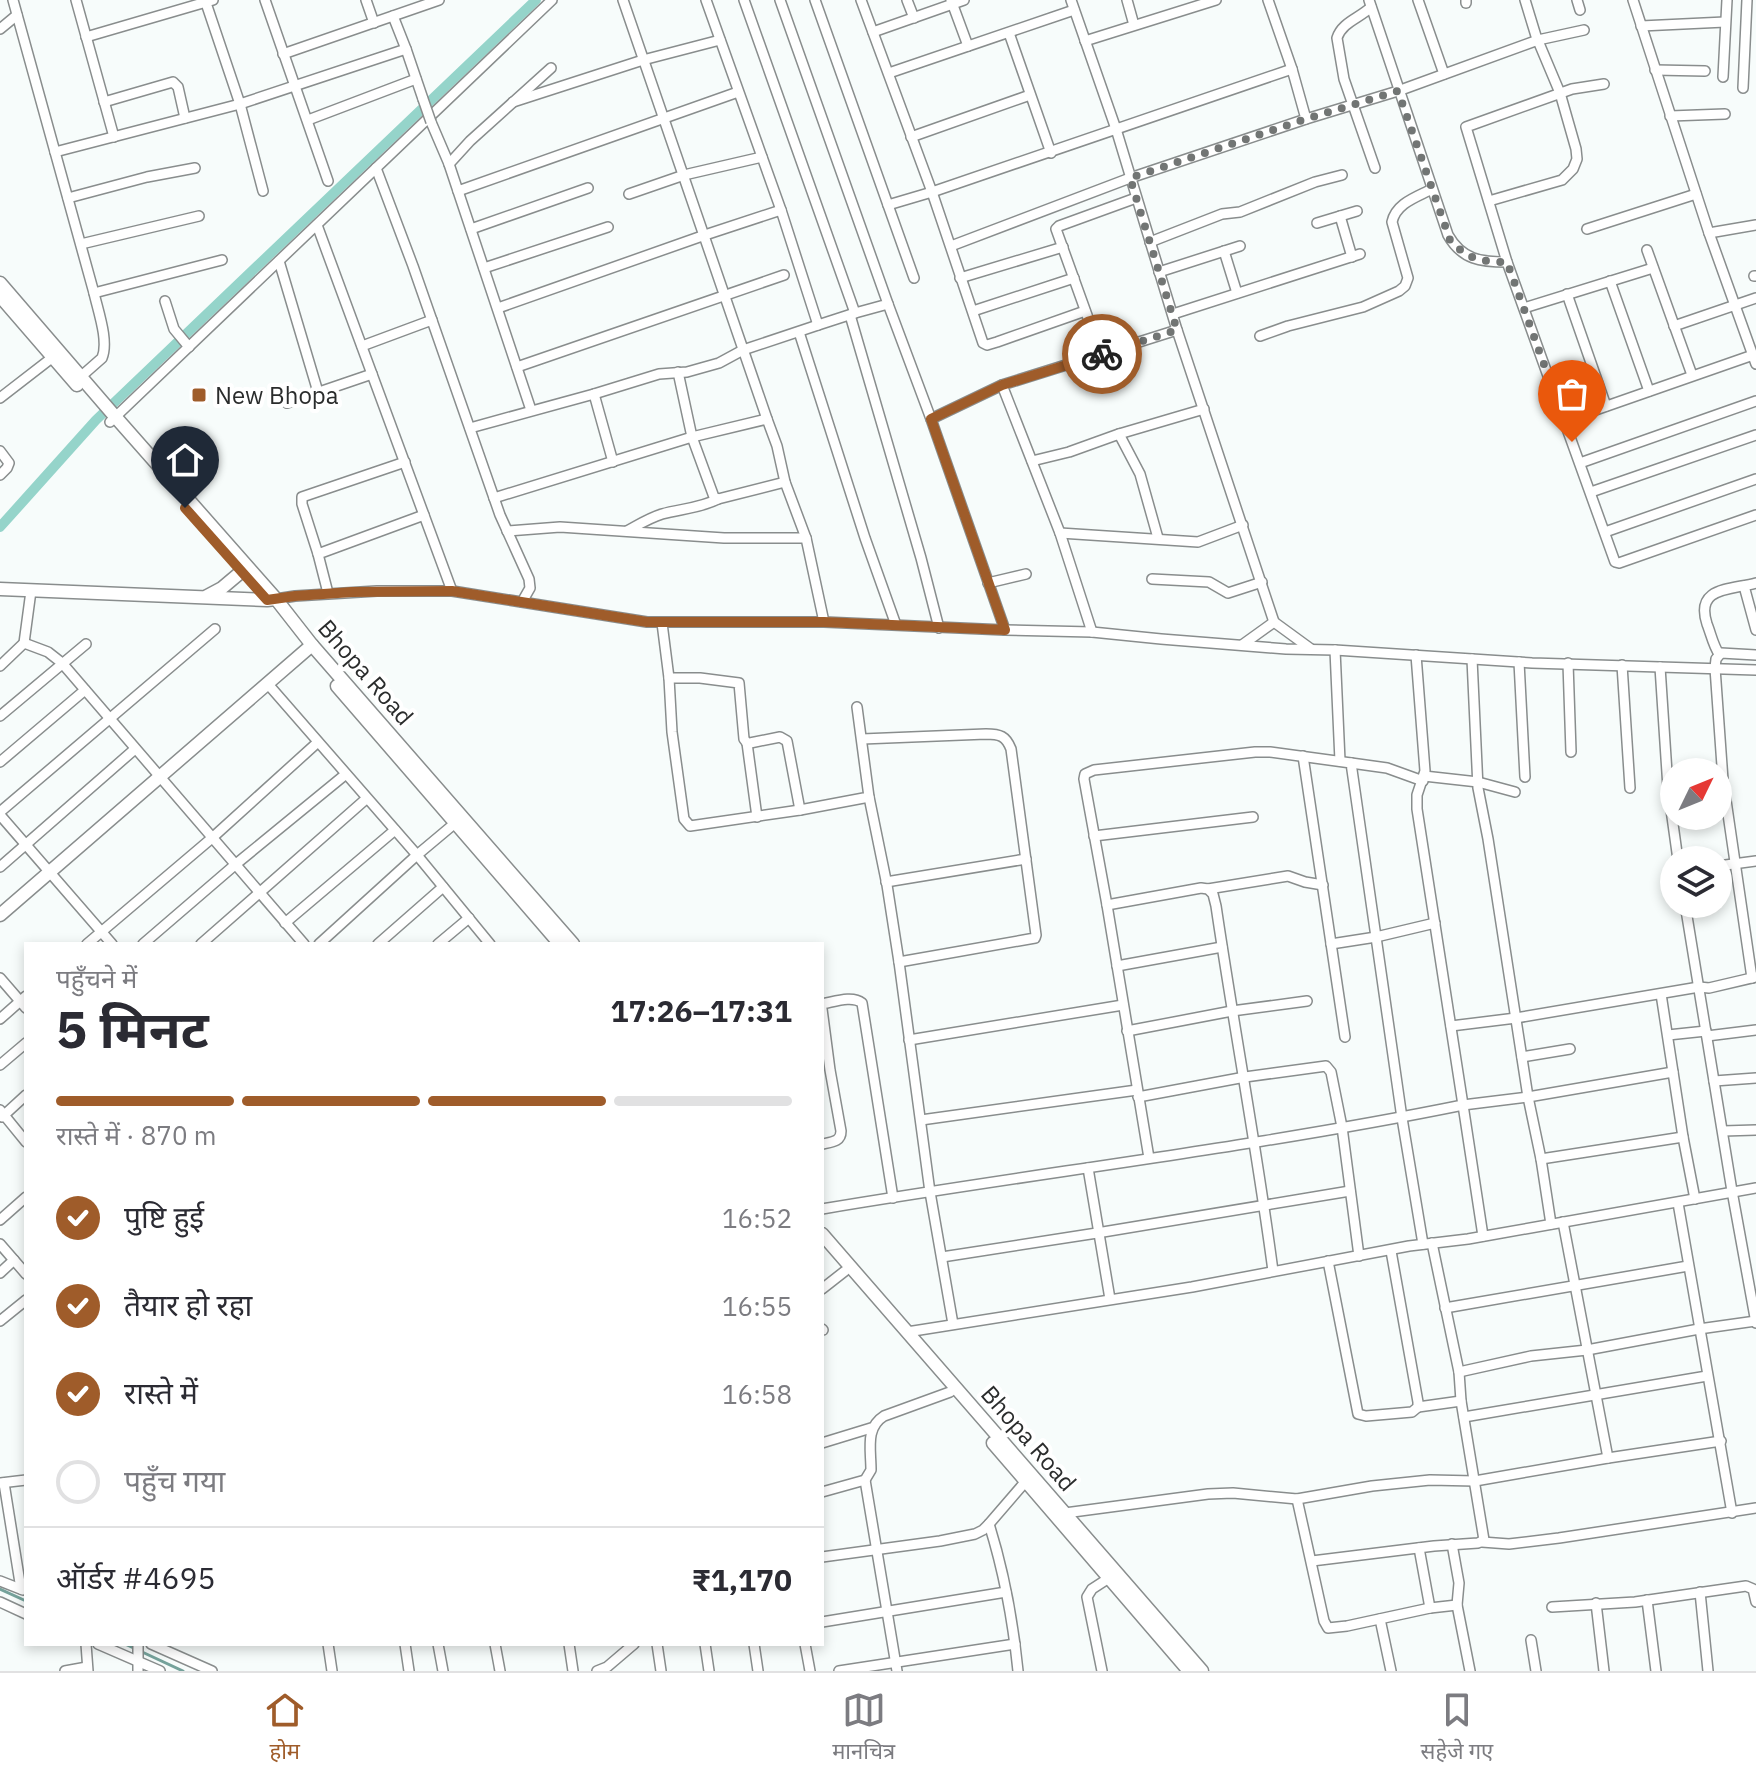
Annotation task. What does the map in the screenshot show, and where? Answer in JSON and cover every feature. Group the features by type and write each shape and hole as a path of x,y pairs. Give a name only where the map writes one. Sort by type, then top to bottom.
{"main road":[{"name":"Bhopa Road","path":"0,283 241,572 271,600"},
{"name":"Bhopa Road","path":"0,296 53,357 78,379"},
{"name":"Bhopa Road","path":"111,418 459,820 571,942"},
{"path":"205,598 241,572"},
{"path":"0,589 271,600"},
{"path":"0,915 309,648"},
{"name":"Bhopa Road","path":"459,820 558,942"},
{"name":"Bhopa Road","path":"824,1236 907,1332 1026,1481 1189,1671"},
{"name":"Bhopa Road","path":"824,1246 1065,1513 1202,1671"}],"street":[{"path":"13,0 105,342 102,358 78,379"},
{"path":"76,0 114,137"},
{"path":"265,0 328,181"},
{"path":"366,0 374,23"},
{"path":"283,54 439,0"},
{"path":"111,418 185,342 279,261 552,0"},
{"path":"637,0 624,2 777,446 785,482 806,538 824,622"},
{"path":"706,0 781,210 818,325"},
{"path":"744,0 852,314 939,628"},
{"path":"780,0 1005,630"},
{"path":"815,0 914,278"},
{"path":"861,0 932,192 982,341 987,345 1085,311"},
{"path":"907,0 914,18"},
{"path":"873,32 964,0"},
{"path":"1127,0 1134,25"},
{"path":"1085,41 1216,0"},
{"path":"1268,0 1306,119"},
{"path":"1418,0 1444,74"},
{"path":"1489,201 1562,180 1573,169 1577,153 1560,93 1525,0"},
{"path":"1564,421 1754,353 1709,233 1633,0"},
{"path":"1723,77 1727,0"},
{"path":"1743,88 1747,0"},
{"path":"86,37 208,1 263,191"},
{"path":"952,2 968,46"},
{"path":"1370,3 1448,235 1453,244 1477,260 1507,262"},
{"path":"1370,3 1363,14 1349,22 1337,36 1343,73 1375,168"},
{"path":"889,73 1009,33 1072,5 1116,129 1177,330 1274,622 1311,649"},
{"path":"0,29 17,15"},
{"path":"393,16 449,164 531,410"},
{"path":"1641,26 1725,22"},
{"path":"951,246 1130,178 1398,91 1538,40 1584,30"},
{"path":"1009,33 1051,153"},
{"path":"513,102 643,60 720,40"},
{"path":"55,152 240,104 406,49"},
{"path":"449,164 551,68"},
{"path":"888,205 1051,153 1292,69"},
{"path":"1655,70 1705,71"},
{"path":"308,120 416,79"},
{"path":"104,102 173,82 178,87 185,118"},
{"path":"1604,84 1581,86 1467,125 1507,262 1614,561 1619,563 1756,515"},
{"path":"458,191 738,92"},
{"path":"911,137 1030,95"},
{"path":"1670,116 1725,114"},
{"path":"629,194 684,175 762,157"},
{"path":"68,198 195,168"},
{"path":"376,168 494,498 529,579 530,588 522,602"},
{"path":"1150,242 1222,214 1240,212 1308,184 1342,175"},
{"path":"471,229 588,188"},
{"path":"1260,336 1363,307 1402,289 1408,278 1393,216 1404,204 1432,189"},
{"path":"1587,229 1696,194"},
{"path":"1101,354 1056,229 1136,198"},
{"path":"498,308 781,210"},
{"path":"1317,223 1357,211"},
{"path":"81,244 199,216"},
{"path":"1173,314 1356,256 1340,216"},
{"path":"317,225 452,591"},
{"path":"1709,233 1756,225"},
{"path":"484,268 608,227"},
{"path":"1159,272 1240,246"},
{"path":"960,278 1063,247"},
{"path":"1647,250 1692,375"},
{"path":"1224,251 1237,293"},
{"path":"94,293 222,260"},
{"path":"279,261 318,392"},
{"path":"1524,308 1653,268"},
{"path":"517,367 784,275"},
{"path":"973,311 1074,278"},
{"path":"1610,281 1649,391"},
{"path":"1567,294 1606,406"},
{"path":"1674,326 1756,298"},
{"path":"165,301 174,329 185,342"},
{"path":"470,428 659,374 719,363 743,350 888,304"},
{"path":"362,346 432,320"},
{"path":"931,419 1002,385 1177,330"},
{"path":"799,332 896,625"},
{"path":"0,398 53,357"},
{"path":"678,372 692,437 714,497 718,499"},
{"path":"287,403 372,374"},
{"path":"1002,385 1060,533 1092,632"},
{"path":"594,394 613,462"},
{"path":"1580,463 1756,401"},
{"path":"1032,461 1204,409"},
{"path":"494,498 692,437 767,419"},
{"path":"1119,434 1140,474 1158,538"},
{"path":"1591,492 1756,435"},
{"path":"0,451 9,463 0,475"},
{"path":"328,593 302,497 405,462"},
{"path":"1605,532 1756,479"},
{"path":"627,531 660,515 785,482"},
{"path":"318,554 424,515"},
{"path":"1060,533 1202,541 1243,525"},
{"path":"507,531 550,526 724,538 806,538"},
{"path":"988,583 1026,574"},
{"path":"1152,579 1209,582 1228,593 1262,582"},
{"path":"1756,583 1713,594 1705,602 1703,612 1719,654 1756,655"},
{"path":"1744,586 1756,630"},
{"path":"0,666 24,643 31,591"},
{"path":"271,600 328,593 452,591 662,623 824,622 1092,632 1242,645 1519,662 1756,670"},
{"path":"1242,645 1274,622"},
{"path":"662,623 672,732 687,824 694,826 757,817 869,797"},
{"path":"110,942 0,814 215,629"},
{"path":"24,643 48,652 62,663 302,942"},
{"path":"0,716 86,644"},
{"path":"1335,650 1346,762 1376,937 1402,1118 1427,1243 1459,1372 1461,1401 1484,1535 1482,1542"},
{"path":"1719,654 1715,668 1720,758"},
{"path":"1416,655 1425,758 1417,809 1483,1236"},
{"path":"1472,659 1478,782 1551,1224"},
{"path":"1519,662 1525,777"},
{"path":"1568,663 1571,752"},
{"path":"1622,665 1630,788"},
{"path":"1660,667 1668,758"},
{"path":"669,678 739,683 744,739 757,817"},
{"path":"267,683 488,942"},
{"path":"0,762 85,690"},
{"path":"857,707 869,797 899,962 930,1192 953,1324"},
{"path":"862,739 1000,734 1011,749 1035,938 899,962"},
{"path":"747,743 780,737 787,741 800,810"},
{"path":"89,942 212,838 318,742"},
{"path":"0,867 135,749"},
{"path":"1149,1158 1085,774 1089,771 1270,752 1387,768 1423,779 1478,782 1515,792"},
{"path":"1303,756 1345,1037"},
{"path":"145,942 346,774"},
{"path":"203,942 366,799"},
{"path":"1094,836 1253,817"},
{"path":"321,942 459,820"},
{"path":"285,923 395,830"},
{"path":"1451,1026 1699,987 1709,988 1754,978 1731,830"},
{"path":"886,882 1026,859"},
{"path":"1732,865 1756,861"},
{"path":"1107,905 1288,876 1323,885"},
{"path":"380,942 443,887"},
{"path":"1208,889 1216,906 1273,1271"},
{"path":"440,942 469,918"},
{"path":"1459,1372 1531,1356 1587,1350 1699,1329 1756,1322 1687,918"},
{"path":"1331,944 1435,923"},
{"path":"1117,966 1222,947"},
{"path":"0,978 24,1002 0,1019"},
{"path":"1661,994 1695,1199"},
{"path":"824,1006 850,999 862,1003 893,1198"},
{"path":"1127,1031 1232,1011 1307,1001"},
{"path":"909,1040 1123,1005"},
{"path":"824,1022 841,1136 838,1140 824,1144"},
{"path":"1668,1035 1756,1030"},
{"path":"0,1065 24,1045"},
{"path":"1522,1057 1570,1049"},
{"path":"921,1120 1326,1066 1331,1072 1342,1127 1359,1256"},
{"path":"824,1209 1255,1142 1673,1072"},
{"path":"1714,1081 1756,1078"},
{"path":"24,1097 1,1114 24,1140"},
{"path":"1723,1131 1756,1130"},
{"path":"1541,1159 1683,1137"},
{"path":"1088,1168 1110,1299"},
{"path":"907,1332 1192,1287 1427,1243 1756,1188"},
{"path":"942,1257 1350,1191"},
{"path":"0,1220 24,1199"},
{"path":"1678,1203 1732,1513"},
{"path":"1563,1222 1608,1458"},
{"path":"0,1244 24,1272"},
{"path":"1391,1251 1418,1407"},
{"path":"0,1273 14,1260"},
{"path":"1328,1261 1358,1414 1412,1412 1418,1407 1461,1401"},
{"path":"1445,1308 1688,1266"},
{"path":"824,1287 845,1271"},
{"path":"0,1321 24,1302"},
{"path":"1464,1417 1707,1376"},
{"path":"896,1666 865,1480 871,1470 871,1428 884,1416 953,1390"},
{"path":"824,1442 871,1428"},
{"path":"1065,1513 1208,1494 1233,1493 1297,1499 1430,1480 1475,1481 1721,1441"},
{"path":"23,1590 2,1483 24,1480"},
{"path":"824,1491 865,1480"},
{"path":"824,1557 975,1534 989,1524 1026,1481"},
{"path":"1297,1499 1326,1626 1332,1628 1457,1605"},
{"path":"1312,1561 1452,1544 1521,1543 1756,1508"},
{"path":"989,1524 1002,1566 1018,1671"},
{"path":"1452,1544 1459,1583 1457,1605 1468,1670"},
{"path":"1419,1548 1430,1608"},
{"path":"1102,1671 1087,1597 1092,1589 1109,1578"},
{"path":"0,1581 23,1590"},
{"path":"1552,1607 1647,1600 1750,1586 1756,1602"},
{"path":"824,1622 1006,1592"},
{"path":"1700,1592 1708,1671"},
{"path":"1647,1600 1656,1671"},
{"path":"0,1602 24,1613"},
{"path":"1596,1603 1604,1671"},
{"path":"1380,1619 1391,1671"},
{"path":"1531,1640 1536,1671"},
{"path":"839,1671 896,1666 1015,1644"},
{"path":"65,1671 87,1669 86,1646"},
{"path":"108,1646 137,1652 160,1671"},
{"path":"156,1646 212,1671"},
{"path":"328,1646 332,1671"},
{"path":"405,1646 409,1671"},
{"path":"438,1646 443,1671"},
{"path":"495,1646 500,1671"},
{"path":"569,1646 573,1671"},
{"path":"604,1670 632,1646"},
{"path":"657,1646 661,1671"},
{"path":"705,1646 709,1671"},
{"path":"754,1646 758,1671"},
{"path":"805,1646 810,1671"},
{"path":"137,1652 138,1671"}],"waterway":[{"path":"0,527 96,420 536,0"},
{"path":"0,1589 24,1600"},
{"path":"129,1646 183,1671"}],"way so far":[{"path":"1102,354 1177,330 1130,178 1398,91 1450,240 1477,260 1507,262 1572,442"}],"place":[{"name":"New Bhopa","path":"199,395"}],"route":[{"path":"185,508 267,600 352,592 452,591 647,622 824,622 1005,630 931,419 1002,385 1102,354"}]}
